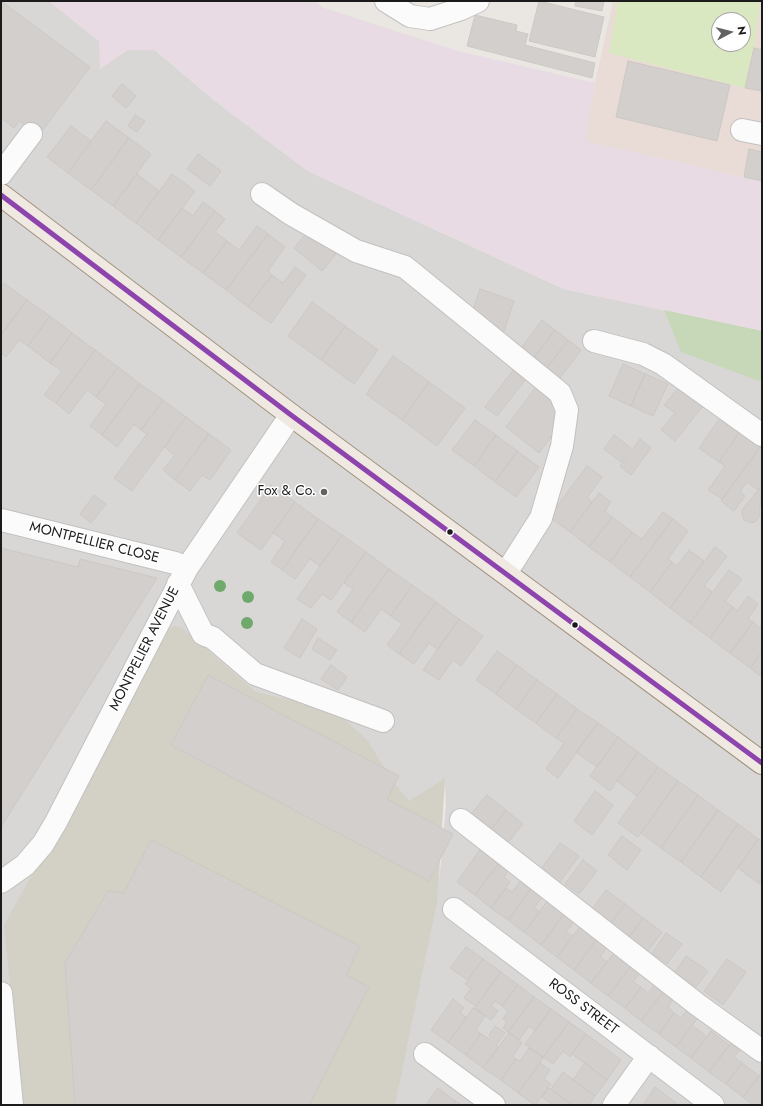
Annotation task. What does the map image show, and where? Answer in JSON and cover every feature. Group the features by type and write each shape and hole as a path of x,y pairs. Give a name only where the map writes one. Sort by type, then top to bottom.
{"main road":[{"path":"1,196 291,415 762,763"}],"street":[{"path":"386,1 410,16 430,19 461,9 478,1"},
{"path":"1,174 31,134"},
{"path":"262,194 291,214 356,251 404,267 560,393 568,410 562,446 541,518 506,573"},
{"path":"594,341 643,354 663,364 762,435"},
{"name":"MONTPELIER AVENUE","path":"1,882 25,865 43,844 56,822 182,576 291,415"},
{"name":"MONTPELLIER CLOSE","path":"1,520 176,563 182,576"},
{"path":"182,576 203,634 213,638 255,674 383,721"},
{"path":"461,820 698,1005 762,1051"},
{"name":"ROSS STREET","path":"454,909 713,1105"},
{"path":"1,993 12,1105"},
{"path":"426,1054 494,1105"},
{"path":"614,1105 648,1056"}],"shaded area":[{"path":"1,1 49,1 99,41 128,50 155,50 215,101 308,171 564,289 762,331 762,1105 1,1105","holes":["445,784 446,805 439,884"]},
{"path":"49,1 314,1 324,8 458,51 595,83 586,141 762,181 762,331 564,289 308,171 215,101 156,50 128,50 100,69 99,41"},
{"path":"613,1 762,1 762,181 585,141 595,83"},
{"path":"174,626 181,627 256,692 327,708 345,720 368,741 392,780 409,801 445,778 437,902 395,1105 22,1105 4,925 169,629"}],"green space":[{"path":"618,1 760,1 754,48 745,88 609,53"},
{"path":"664,310 762,331 762,382 681,352"}],"building":[{"path":"1,1 90,67 39,135 19,121 14,128 1,118"},
{"path":"539,1 604,17 595,57 529,41"},
{"path":"576,1 604,1 602,11 575,6"},
{"path":"475,15 517,25 516,31 528,34 525,45 595,63 592,78 467,46"},
{"path":"754,48 762,50 762,91 745,88"},
{"path":"628,61 730,85 717,141 616,117"},
{"path":"122,84 136,96 126,108 112,96"},
{"path":"135,115 145,121 137,132 128,126"},
{"path":"106,121 129,138 91,190 68,173"},
{"path":"71,126 91,141 68,173 47,157"},
{"path":"129,138 151,154 113,206 91,190"},
{"path":"749,149 762,152 762,181 744,177"},
{"path":"198,154 221,171 210,186 187,169"},
{"path":"137,174 159,191 136,223 113,206"},
{"path":"172,174 195,191 158,240 136,223"},
{"path":"203,202 215,211 181,257 158,240 182,208 193,216"},
{"path":"215,211 225,219 215,232 227,241 203,273 181,257"},
{"path":"257,226 268,234 226,290 203,273 227,241 239,250"},
{"path":"308,231 336,254 322,271 294,248"},
{"path":"268,234 285,247 268,271 272,275 248,307 226,290"},
{"path":"295,267 306,275 271,323 248,307 272,275 283,283"},
{"path":"4,283 27,300 1,335 1,287"},
{"path":"480,289 514,301 502,337 473,311"},
{"path":"27,300 50,316 28,346 19,340 6,357 1,353 1,335"},
{"path":"312,302 345,326 321,360 288,336"},
{"path":"50,316 72,333 50,363 28,346"},
{"path":"542,320 555,330 531,362 518,352"},
{"path":"345,326 378,350 354,384 321,360"},
{"path":"555,330 568,340 544,372 531,362"},
{"path":"72,333 95,350 56,403 44,395 62,371 50,363"},
{"path":"568,340 581,350 557,382 544,372"},
{"path":"95,350 118,367 96,397 87,390 69,414 56,403"},
{"path":"393,356 429,382 402,420 366,394"},
{"path":"623,364 645,374 631,406 609,396"},
{"path":"517,365 529,375 497,416 485,407"},
{"path":"118,367 140,384 102,435 90,426 106,404 96,397"},
{"path":"645,374 668,384 653,416 631,406"},
{"path":"429,382 465,408 437,446 402,420"},
{"path":"539,383 561,399 558,427 539,453 506,427"},
{"path":"140,384 163,400 141,430 134,424 117,447 102,435"},
{"path":"679,387 703,406 675,441 661,430 675,413 664,405"},
{"path":"163,400 186,417 132,491 114,478 147,434 141,430"},
{"path":"186,417 209,434 175,480 163,470 175,455 164,447"},
{"path":"720,418 740,432 719,462 699,448"},
{"path":"475,420 496,435 474,466 452,450"},
{"path":"740,432 760,447 722,499 708,490 725,466 719,462"},
{"path":"209,434 231,450 210,480 202,475 190,491 175,480"},
{"path":"496,435 517,451 495,482 474,466"},
{"path":"614,435 631,448 621,462 604,449"},
{"path":"640,439 651,448 631,475 620,466"},
{"path":"760,447 762,448 762,485 758,490 747,482 740,492 745,496 734,511 721,501"},
{"path":"517,451 539,467 516,497 495,482"},
{"path":"587,466 602,477 587,498 592,502 570,532 549,517"},
{"path":"271,485 295,502 261,550 237,533"},
{"path":"762,485 759,517 755,522 750,523 744,520 742,510"},
{"path":"599,493 611,502 605,511 612,517 589,547 570,532"},
{"path":"94,495 106,504 91,523 80,514"},
{"path":"295,502 318,519 282,570 271,562 285,541 273,533"},
{"path":"663,512 673,519 630,577 610,562 632,532 642,539"},
{"path":"612,517 632,532 610,562 589,547"},
{"path":"318,519 342,535 320,566 310,559 295,579 282,570"},
{"path":"673,519 688,531 668,559 672,562 650,592 630,577"},
{"path":"342,535 366,552 331,600 322,594 311,608 297,599"},
{"path":"715,547 727,556 704,586 712,592 690,623 670,608"},
{"path":"1,548 78,567 80,559 157,578 1,827"},
{"path":"689,550 704,561 670,608 650,592 672,562 677,566"},
{"path":"366,552 389,569 351,622 337,612 353,589 344,583"},
{"path":"389,569 412,585 391,616 381,609 365,632 351,622"},
{"path":"729,570 742,579 725,601 733,607 710,638 690,623"},
{"path":"412,585 436,602 399,654 387,645 402,624 391,616"},
{"path":"748,596 758,604 748,619 753,622 730,653 710,638 733,607 737,611"},
{"path":"436,602 459,619 438,650 429,643 414,664 399,654"},
{"path":"302,619 317,629 300,658 284,648"},
{"path":"459,619 483,636 461,666 453,660 439,680 423,670"},
{"path":"753,622 760,628 762,625 762,652 750,668 730,653"},
{"path":"318,638 337,650 330,660 312,649"},
{"path":"497,651 517,665 496,694 476,680"},
{"path":"762,652 762,677 750,668"},
{"path":"331,665 347,677 338,690 321,679"},
{"path":"517,665 537,680 516,709 496,694"},
{"path":"208,675 399,776 387,799 453,834 429,881 171,745"},
{"path":"537,680 557,694 536,723 516,709"},
{"path":"557,694 577,709 556,738 536,723"},
{"path":"577,709 598,723 558,778 546,769 564,743 556,738"},
{"path":"598,723 618,737 597,767 576,752"},
{"path":"618,737 638,752 610,791 590,776"},
{"path":"638,752 658,767 637,796 617,781"},
{"path":"658,767 678,781 638,837 618,823"},
{"path":"678,781 698,795 661,848 641,833"},
{"path":"595,791 613,805 592,835 574,821"},
{"path":"487,795 506,810 489,832 469,816"},
{"path":"698,795 718,810 681,862 661,848"},
{"path":"506,810 523,824 506,845 489,832"},
{"path":"718,810 738,824 701,877 681,862"},
{"path":"738,824 758,839 721,892 701,877"},
{"path":"622,836 641,850 627,870 608,855"},
{"path":"758,839 762,841 762,877 758,883 738,868"},
{"path":"151,840 360,946 346,975 369,987 309,1105 75,1105 65,963 108,891 124,893"},
{"path":"560,843 579,856 559,883 541,869"},
{"path":"481,848 500,862 475,895 457,882"},
{"path":"583,860 597,871 579,894 565,884"},
{"path":"500,862 509,869 504,877 510,882 491,908 475,895"},
{"path":"762,877 762,885 758,883"},
{"path":"523,878 533,886 508,920 491,908 506,888 512,892"},
{"path":"533,886 544,895 534,908 540,912 524,932 508,920"},
{"path":"606,890 625,904 611,923 592,909"},
{"path":"549,899 566,911 541,945 524,932"},
{"path":"625,904 643,918 629,937 611,923"},
{"path":"566,911 576,919 566,932 573,936 557,957 541,945"},
{"path":"643,918 662,932 648,951 629,937"},
{"path":"582,924 599,936 574,970 557,957"},
{"path":"666,933 682,944 667,964 652,953"},
{"path":"599,936 610,944 600,957 607,962 591,983 574,970"},
{"path":"466,947 483,959 468,980 450,968"},
{"path":"617,949 634,962 608,996 591,983"},
{"path":"686,956 708,971 696,987 675,972"},
{"path":"483,959 501,972 476,1006 464,998 471,988 465,984"},
{"path":"727,959 746,972 723,1005 704,991"},
{"path":"634,962 643,968 633,982 641,987 625,1008 608,996"},
{"path":"501,972 518,985 502,1006 495,1001 491,1006 498,1011 491,1020 475,1008"},
{"path":"658,980 667,987 641,1021 625,1008 641,987 648,993"},
{"path":"518,985 534,997 508,1032 503,1028 507,1022 503,1019 508,1011 502,1006"},
{"path":"667,987 677,994 668,1007 674,1013 659,1034 641,1021"},
{"path":"534,997 551,1009 535,1031 529,1026 519,1040 508,1032"},
{"path":"453,999 464,1008 460,1013 467,1018 448,1042 431,1030"},
{"path":"473,1008 485,1016 476,1030 481,1034 466,1055 448,1042"},
{"path":"689,1008 702,1012 676,1047 659,1034 674,1013 681,1018"},
{"path":"551,1009 569,1022 543,1057 525,1044"},
{"path":"569,1022 586,1034 570,1057 563,1051 553,1064 543,1057"},
{"path":"692,1025 707,1037 691,1058 676,1047"},
{"path":"495,1026 505,1033 496,1045 498,1047 483,1068 466,1055 481,1034 489,1039 491,1037 489,1035"},
{"path":"711,1031 729,1045 709,1072 691,1058"},
{"path":"509,1033 522,1043 513,1056 516,1059 501,1080 483,1068"},
{"path":"586,1034 621,1060 607,1080 572,1054"},
{"path":"736,1037 744,1044 734,1057 742,1063 726,1084 709,1072"},
{"path":"529,1048 543,1058 518,1093 501,1080 516,1059 520,1061"},
{"path":"540,1063 550,1070 544,1079 551,1084 535,1105 518,1093"},
{"path":"585,1063 607,1080 595,1096 573,1080"},
{"path":"742,1063 759,1076 743,1097 726,1084"},
{"path":"563,1072 595,1096 589,1105 572,1105 551,1089"},
{"path":"762,1072 762,1105 753,1105 743,1097"},
{"path":"655,1087 676,1103 675,1105 643,1105"},
{"path":"438,1088 455,1101 453,1105 426,1105"},
{"path":"548,1088 572,1105 553,1105 542,1097"},
{"path":"455,1101 462,1105 453,1105"}],"transit line":[{"path":"1,195 291,415 762,763"}],"place":[{"name":"Fox & Co.","path":"324,492"}]}
